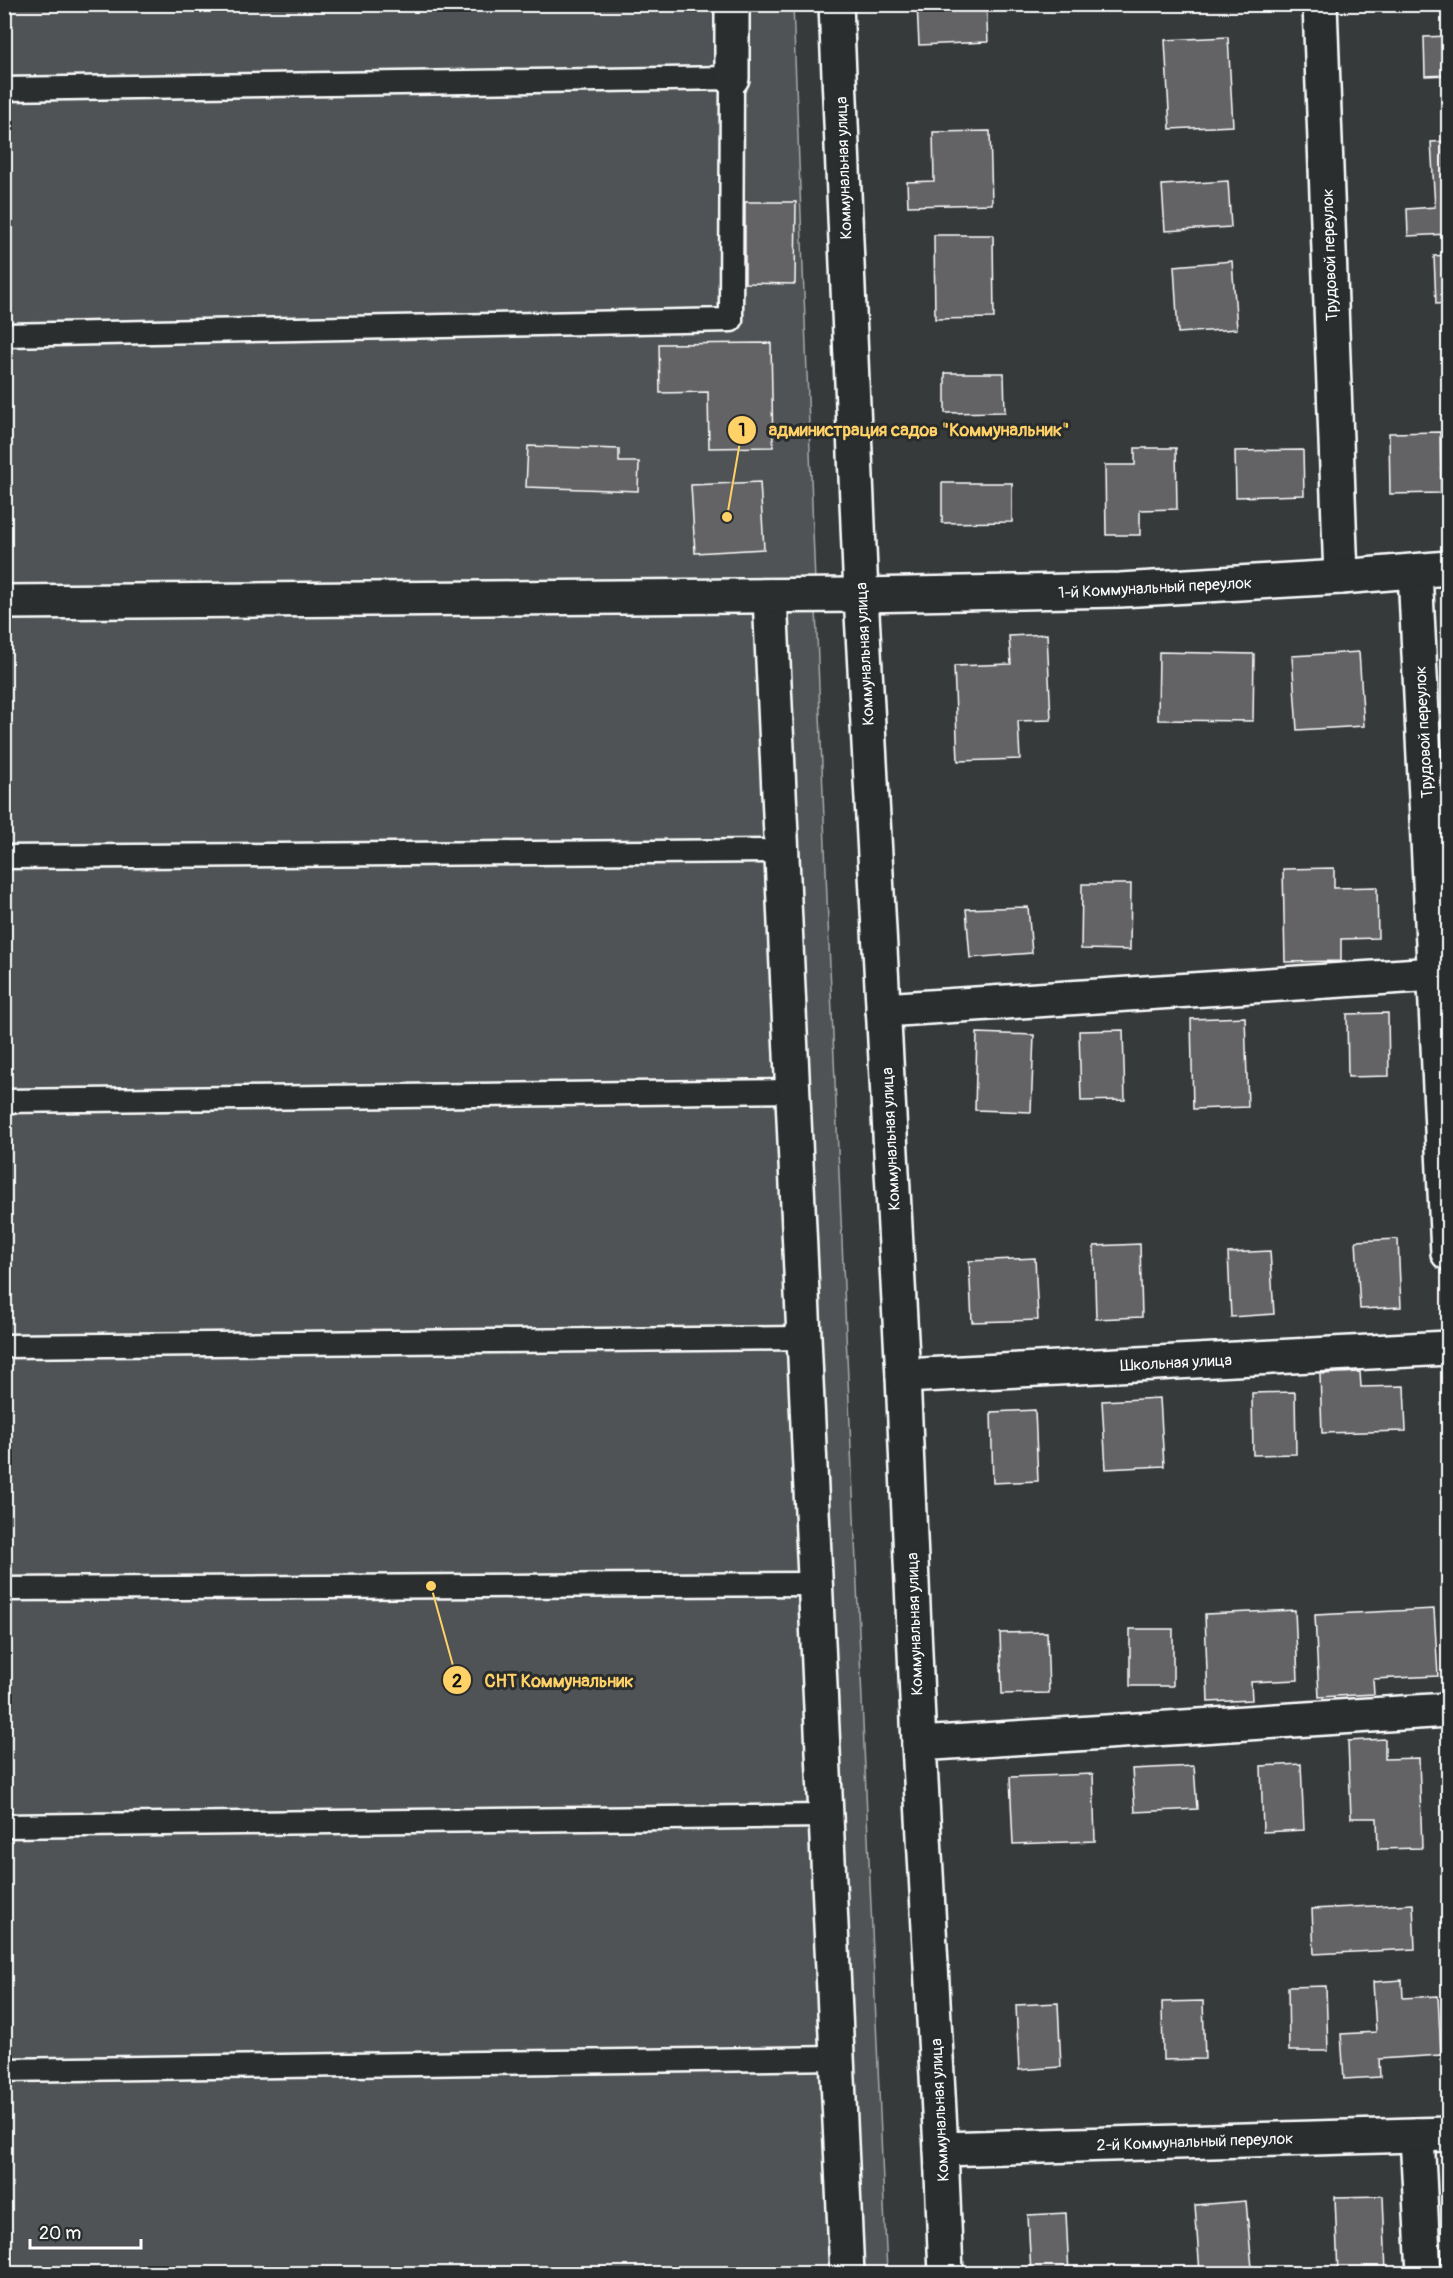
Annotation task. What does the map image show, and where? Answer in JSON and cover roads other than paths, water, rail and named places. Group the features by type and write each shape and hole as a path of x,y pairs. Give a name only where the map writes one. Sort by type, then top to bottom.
{"street":[{"path":"732,4 732,78"},
{"name":"Коммунальная улица","path":"836,4 861,596 903,1376 946,2274"},
{"name":"Трудовой переулок","path":"1320,4 1341,577"},
{"name":"1-й Коммунальный переулок","path":"4,602 861,596 1120,590 1449,568"},
{"name":"Трудовой переулок","path":"1414,571 1438,826 1435,974 1449,1253"},
{"path":"770,596 847,2274"},
{"path":"883,1010 1435,974"},
{"name":"Школьная улица","path":"903,1376 1449,1348"},
{"path":"919,1744 1449,1710"},
{"path":"1424,2274 1433,2134"},
{"name":"2-й Коммунальный переулок","path":"941,2149 1433,2134"}],"lane":[{"path":"4,89 732,78 731,320 4,335"},
{"path":"4,857 782,851"},
{"path":"4,1101 793,1090"},
{"path":"4,1346 804,1338"},
{"path":"4,1589 815,1584"},
{"path":"4,1826 826,1816"},
{"path":"4,2070 837,2058"}],"place":[{"name":"администрация садов \"Коммунальник\"","path":"727,517"},
{"name":"СНТ Коммунальник","path":"431,1586"}]}
